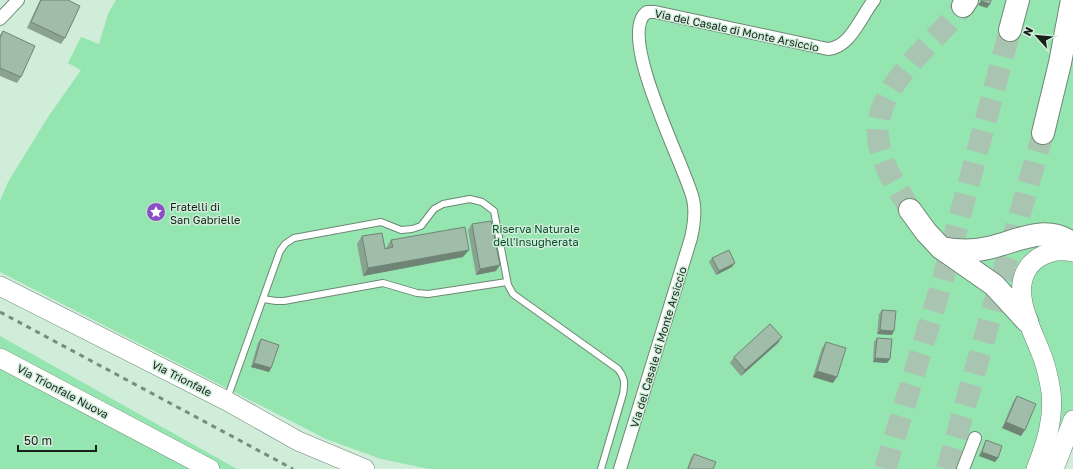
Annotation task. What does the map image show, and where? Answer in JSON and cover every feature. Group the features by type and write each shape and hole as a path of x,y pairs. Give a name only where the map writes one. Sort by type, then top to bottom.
{"highway":[{"path":"1010,30 1018,0"},
{"path":"1043,133 1060,63 1072,0"},
{"path":"910,210 941,248 998,289 1027,321"},
{"path":"941,248 979,250 1042,234 1061,237 1073,244"}],"main road":[{"path":"1036,469 1047,439 1052,407 1045,364 1027,321 1022,291 1024,277 1027,269 1035,260 1046,253 1062,250 1073,252"},
{"name":"Via Trionfale","path":"0,286 227,401 310,446 365,469"},
{"name":"Via Trionfale Nuova","path":"0,358 210,469"},
{"path":"1054,469 1073,420"}],"street":[{"path":"0,19 18,0"},
{"name":"Via del Casale di Monte Arsiccio","path":"620,469 691,241 694,217 691,193 658,112 639,44 638,30 642,17 647,12 655,12 828,49 839,47 846,40 874,0"},
{"path":"963,469 975,438"}],"lane":[{"path":"227,401 280,251 285,244 294,238 381,222 401,230 412,229 421,226 434,209 443,204 470,199 482,202 494,212 507,282 513,294 524,304 618,369 624,376 625,384 623,394 601,469"},
{"path":"263,299 276,302 284,301 383,283 417,293 428,294 507,282"}],"green space":[{"name":"Riserva Naturale dell'Insugherata","path":"116,0 1073,0 1073,435 1060,469 429,469 381,459 326,439 0,272 0,201 8,182 48,117 81,70 68,63 81,37 99,44 108,14"},
{"path":"0,336 237,469 0,469"}],"building":[{"path":"41,0 68,0 80,6 65,38 31,22"},
{"path":"981,0 991,0 990,4"},
{"path":"3,31 35,46 21,77 0,68 0,38"},
{"path":"491,221 500,265 480,269 472,224"},
{"path":"465,227 469,250 368,268 362,236 382,233 385,249 393,247 391,240"},
{"path":"729,250 735,263 719,271 712,258"},
{"path":"882,310 896,311 894,331 880,330"},
{"path":"770,324 782,337 745,370 734,357"},
{"path":"877,338 892,339 890,359 875,358"},
{"path":"261,339 279,345 271,368 254,363"},
{"path":"826,342 846,348 837,377 817,371"},
{"path":"1017,396 1036,404 1025,430 1006,422"},
{"path":"986,440 1002,446 998,458 982,452"},
{"path":"694,454 716,462 713,469 688,469"}],"tunnel":[{"path":"910,210 890,175 881,153 878,131 881,110 890,91 903,73 963,6"},
{"path":"885,469 943,279 1010,30"},
{"path":"947,469 1043,133"}],"railway":[{"path":"0,312 293,469"}],"place":[{"name":"Fratelli di San Gabrielle","path":"156,212"}]}
